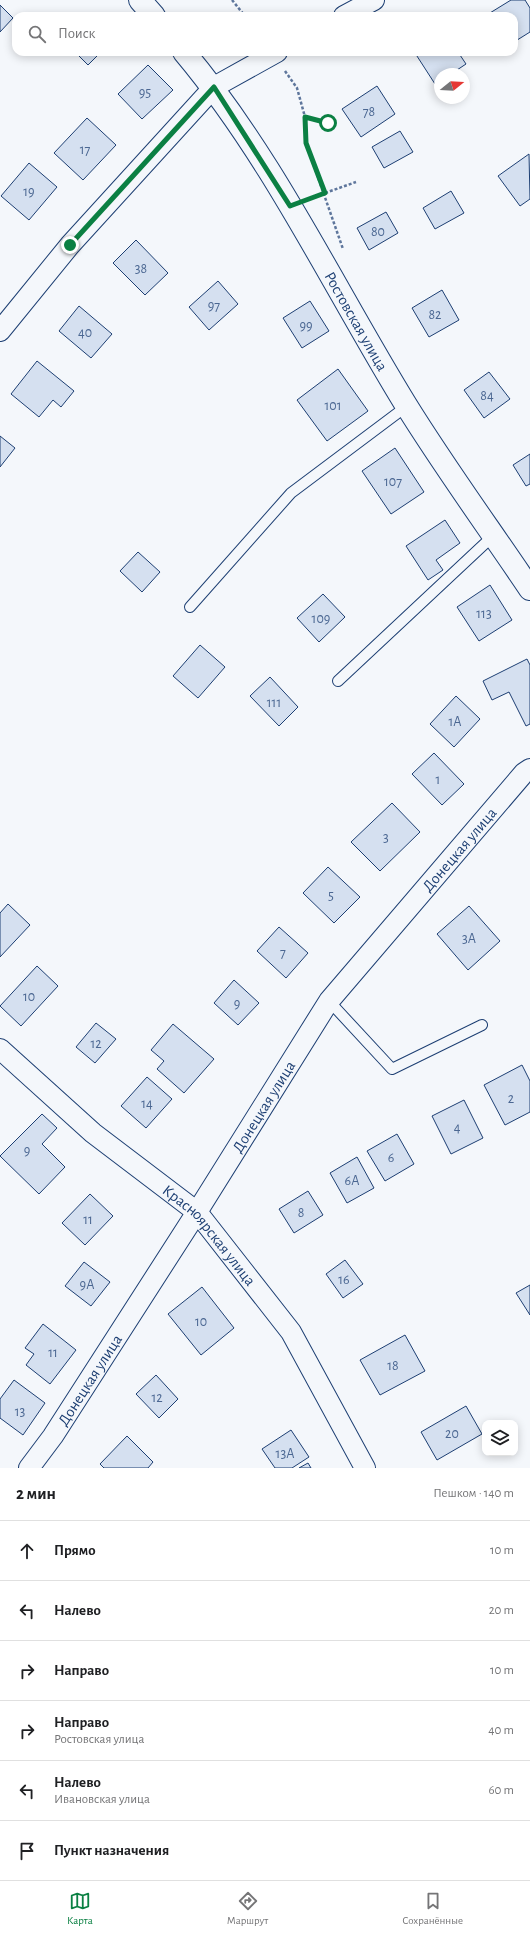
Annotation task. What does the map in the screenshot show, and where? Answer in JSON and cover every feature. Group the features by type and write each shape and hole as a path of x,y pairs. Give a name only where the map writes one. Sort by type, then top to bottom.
{"street":[{"path":"140,0 150,12"},
{"path":"352,12 374,0"},
{"name":"Ростовская улица","path":"187,56 214,87 290,206 407,406 530,589"},
{"path":"0,330 70,245 214,87 270,56"},
{"name":"Донецкая улица","path":"29,1468 53,1436 197,1212 329,1001 524,773 530,768"},
{"name":"Красноярская улица","path":"0,1049 93,1133 197,1212 291,1332 365,1468"}],"lane":[{"path":"190,607 291,493 407,406"},
{"path":"338,681 494,535"},
{"path":"329,1001 392,1069 482,1025"}],"path":[{"path":"232,0 242,12"},
{"path":"277,56 297,88 305,117 306,143 325,193 343,250"},
{"path":"305,117 328,123"},
{"path":"290,206 356,182"}],"building":[{"path":"511,0 525,0 530,8 530,32 518,40 518,12 492,12"},
{"path":"0,5 12,17 12,19 0,32"},
{"path":"79,56 97,56 88,65"},
{"path":"417,56 461,56 466,64 460,68 434,68 434,82"},
{"path":"148,65 173,90 142,119 118,94"},
{"path":"377,86 395,114 361,137 342,109"},
{"path":"87,118 116,145 83,180 54,153"},
{"path":"400,131 413,152 384,168 372,147"},
{"path":"529,154 530,199 520,206 498,176"},
{"path":"29,163 57,187 29,220 1,196"},
{"path":"451,191 464,213 435,229 423,208"},
{"path":"386,212 398,233 369,250 357,228"},
{"path":"136,240 168,273 145,295 113,263"},
{"path":"218,281 238,304 209,330 189,307"},
{"path":"442,290 459,320 429,337 412,308"},
{"path":"310,301 329,331 302,348 283,318"},
{"path":"79,306 112,334 91,358 59,331"},
{"path":"37,361 74,391 61,407 53,400 39,417 11,394"},
{"path":"338,369 368,411 327,441 297,400"},
{"path":"489,372 510,399 484,418 464,390"},
{"path":"0,436 15,448 0,467"},
{"path":"395,448 424,492 391,514 362,471"},
{"path":"530,454 530,484 526,486 513,465"},
{"path":"445,520 460,543 436,560 443,570 428,580 406,546"},
{"path":"138,552 160,572 142,592 120,571"},
{"path":"490,585 512,620 479,641 457,607"},
{"path":"323,594 345,617 319,642 297,618"},
{"path":"200,645 225,667 198,698 173,676"},
{"path":"527,659 530,665 530,724 526,726 509,692 492,700 483,681"},
{"path":"270,677 298,707 279,726 250,696"},
{"path":"456,696 480,719 454,747 430,724"},
{"path":"434,753 464,784 442,805 412,774"},
{"path":"392,803 420,832 380,871 351,842"},
{"path":"328,867 360,897 334,923 303,893"},
{"path":"8,904 30,925 0,957 0,913"},
{"path":"469,906 500,941 468,970 437,934"},
{"path":"279,927 308,953 286,978 257,951"},
{"path":"37,966 58,986 21,1026 0,1006"},
{"path":"234,980 259,1003 238,1025 214,1003"},
{"path":"96,1023 116,1039 95,1063 76,1047"},
{"path":"173,1024 214,1059 184,1093 157,1069 164,1061 151,1050"},
{"path":"522,1065 530,1081 530,1112 505,1125 484,1085"},
{"path":"147,1077 172,1099 146,1128 121,1106"},
{"path":"464,1100 483,1138 451,1154 432,1116"},
{"path":"42,1114 57,1128 42,1144 65,1167 39,1194 0,1156"},
{"path":"397,1134 414,1164 385,1181 367,1151"},
{"path":"357,1157 374,1188 347,1203 330,1173"},
{"path":"308,1191 323,1215 294,1233 279,1209"},
{"path":"90,1194 113,1216 85,1245 62,1223"},
{"path":"345,1260 363,1284 343,1298 326,1274"},
{"path":"84,1262 110,1282 91,1306 65,1286"},
{"path":"530,1285 530,1315 516,1293"},
{"path":"202,1287 234,1328 201,1355 168,1314"},
{"path":"43,1324 76,1350 50,1384 26,1365 34,1354 25,1348"},
{"path":"405,1335 425,1371 380,1395 360,1360"},
{"path":"156,1375 178,1399 159,1418 136,1394"},
{"path":"14,1380 45,1403 23,1435 0,1418 0,1399"},
{"path":"466,1406 482,1434 437,1460 421,1432"},
{"path":"291,1430 309,1457 292,1468 275,1468 262,1449"},
{"path":"127,1436 153,1462 148,1468 104,1468 100,1464"},
{"path":"308,1463 311,1468 299,1468"}],"route":[{"path":"70,245 214,87 290,206 325,193 306,143 305,117 328,123"}]}
